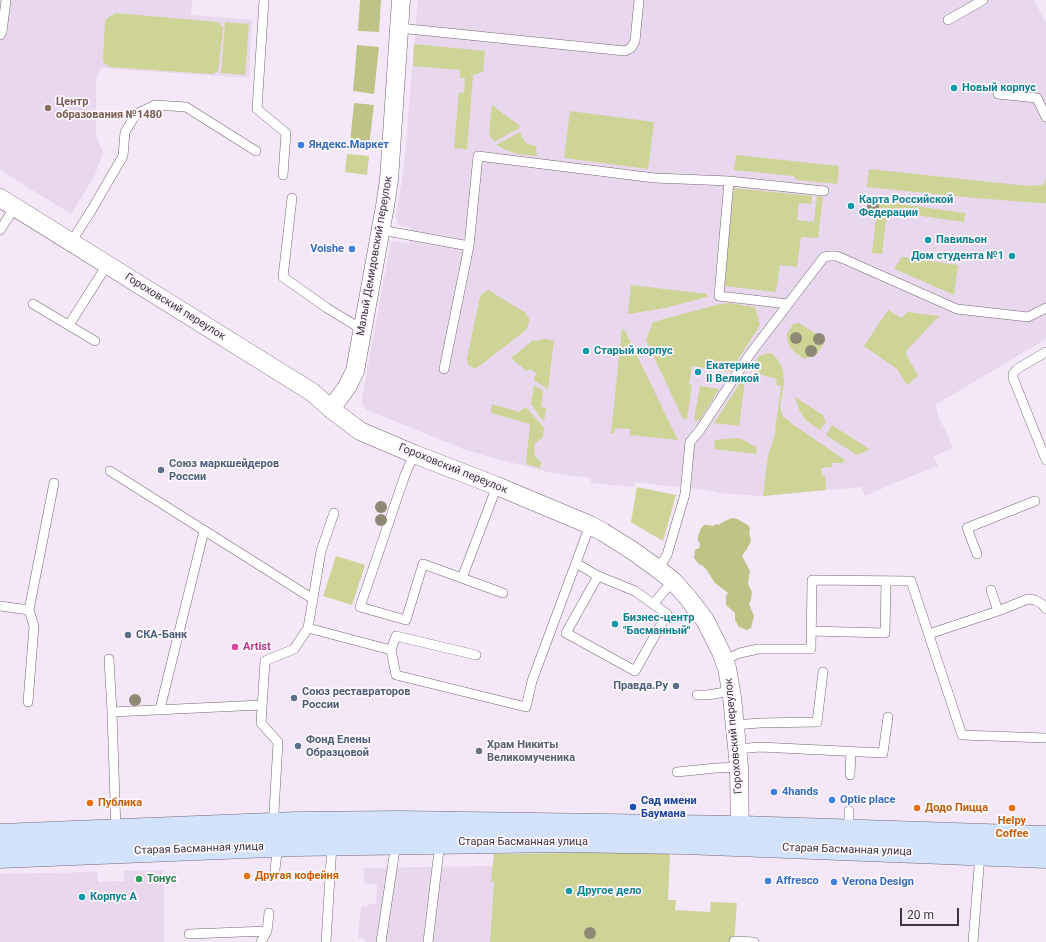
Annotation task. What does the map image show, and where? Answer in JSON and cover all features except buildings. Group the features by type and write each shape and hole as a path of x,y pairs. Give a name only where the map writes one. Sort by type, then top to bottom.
{"main road":[{"name":"Старая Басманная улица","path":"740,836 849,821 1046,837"},
{"name":"Старая Басманная улица","path":"0,835 274,824 398,833 740,836 980,855 1046,857"},
{"name":"Старая Басманная улица","path":"0,857 332,844 398,833"}],"street":[{"name":"Малый Демидовский переулок","path":"331,408 352,380 355,371 381,230 389,180 401,0"},
{"name":"Гороховский переулок","path":"7,202 312,392 360,431 590,525 609,535 673,581 689,598 705,620 727,668 731,691 739,767 740,836"}],"lane":[{"path":"0,35 2,32 6,0"},
{"path":"264,0 257,109 286,134 283,175"},
{"path":"400,28 625,51 631,48 635,42 639,0"},
{"path":"948,20 983,0"},
{"path":"998,94 1036,98 1046,117"},
{"path":"72,242 123,156 125,132 136,114 156,105 186,107 256,151"},
{"path":"444,369 469,246 478,156 655,178 729,182 824,191"},
{"path":"729,182 719,296 788,304"},
{"path":"292,198 283,277 327,308 363,330"},
{"path":"0,230 7,202"},
{"path":"381,230 469,246"},
{"path":"658,569 668,555 685,494 690,442 700,430 750,354 824,257 836,256 844,259 957,309 1028,317 1046,308"},
{"path":"69,326 107,265"},
{"path":"33,304 95,341"},
{"path":"1046,352 1017,369 1013,374 1013,378 1046,460"},
{"path":"414,454 360,607 406,620 423,564 503,593"},
{"path":"110,471 313,599"},
{"path":"28,702 34,626 29,610 54,483"},
{"path":"462,578 496,486"},
{"path":"977,554 967,528 1035,501"},
{"path":"274,824 278,742 261,723 265,661 294,648 308,628 321,551 334,514"},
{"path":"476,655 396,636 391,650 396,675 526,707 532,681 590,525"},
{"path":"160,709 204,531"},
{"path":"576,563 598,576 635,591 667,614 636,671 566,633 598,576"},
{"path":"724,660 740,653 758,649 810,649 812,580 911,581 962,735 1046,738"},
{"path":"652,604 673,581"},
{"path":"811,631 885,633 886,581"},
{"path":"991,590 998,611"},
{"path":"929,634 998,611 1028,599 1035,600 1042,604 1046,609"},
{"path":"0,606 29,610"},
{"path":"308,628 391,650"},
{"path":"109,659 116,830"},
{"path":"735,725 817,722 823,672"},
{"path":"697,695 708,695 731,691"},
{"path":"112,712 262,705"},
{"path":"737,749 760,747 883,753 888,717"},
{"path":"850,775 851,751"},
{"path":"677,772 739,767"},
{"path":"381,942 398,833"},
{"path":"428,942 441,833"},
{"path":"326,942 332,844"},
{"path":"275,869 278,845"},
{"path":"973,942 980,855"},
{"path":"261,942 267,931 270,913"},
{"path":"190,934 267,931"},
{"path":"734,941 754,942"}],"shaded area":[{"name":"Центр образования №1480","path":"0,0 192,0 191,15 252,20 249,78 101,68 96,81 96,135 103,153 94,177 71,214 0,170"},
{"path":"418,0 1034,0 1046,23 1046,339 935,405 942,425 953,448 934,456 938,466 865,496 862,487 760,496 719,493 635,482 634,487 591,483 591,478 552,473 468,451 367,410 363,406 362,398 391,241 409,244 412,228 398,225 396,216 404,167"},
{"path":"493,866 491,881 494,882 490,942 365,942 365,939 358,938 361,906 367,907 368,904 376,904 377,885 364,883 364,868"},
{"name":"Корпус А","path":"164,870 164,942 0,942 0,874 97,872 98,882 124,881 124,871"}],"green space":[{"path":"360,0 381,0 379,32 358,31"},
{"path":"116,13 219,23 223,28 218,71 211,74 110,67 104,63 103,60 105,21"},
{"path":"225,22 249,24 245,75 221,73"},
{"path":"414,44 485,51 483,72 473,75 467,149 454,148 459,92 464,93 465,78 460,78 460,70 413,66"},
{"path":"357,45 379,47 374,94 353,91"},
{"path":"354,103 374,105 369,145 350,143"},
{"path":"492,105 520,126 494,142 489,131"},
{"path":"570,111 654,122 648,169 564,158"},
{"path":"520,132 525,142 536,146 537,156 517,154 496,145"},
{"path":"347,154 369,156 367,175 345,172"},
{"path":"736,155 839,166 837,184 797,180 793,176 734,170"},
{"path":"869,169 1028,186 1042,185 1046,178 1046,203 974,198 867,187"},
{"path":"734,188 812,196 811,204 799,203 797,220 814,222 817,196 823,197 818,238 801,237 797,267 780,265 776,292 725,286"},
{"path":"878,201 965,213 964,222 887,211 882,254 872,253"},
{"path":"902,257 958,265 954,295 895,269"},
{"path":"631,285 707,294 707,297 665,308 628,314"},
{"path":"488,290 526,313 529,323 526,330 478,367 474,368 468,365 467,358 480,297"},
{"path":"729,303 755,307 760,325 730,372 692,366 689,384 692,385 687,419 683,419 646,340 653,322 720,304"},
{"path":"888,310 901,318 908,312 939,316 907,350 906,354 918,376 907,385 897,369 864,346"},
{"path":"799,323 826,340 817,354 804,359 793,351 788,343 787,337 787,334 793,324"},
{"path":"622,329 624,329 678,440 630,435 630,429 615,428 614,433 611,433"},
{"path":"545,339 554,341 548,389 534,380 536,373 530,369 526,371 511,358 532,341"},
{"path":"768,353 773,354 783,370 784,383 780,407 783,416 792,424 845,460 843,463 832,463 832,467 821,468 822,476 825,476 826,490 763,496 768,456 776,431 782,386 776,385 777,379 756,373 753,364 759,356"},
{"path":"742,380 745,381 739,426 714,423"},
{"path":"534,385 543,391 541,407 546,408 544,422 531,404"},
{"path":"700,386 719,389 699,421 694,420"},
{"path":"795,397 823,415 826,421 820,430 804,418"},
{"path":"492,404 519,412 526,407 544,428 543,437 535,443 534,455 541,462 540,468 526,464 530,424 491,413"},
{"path":"832,425 869,450 857,455 826,435"},
{"path":"737,438 744,440 757,448 756,454 714,449 715,440"},
{"path":"637,487 676,495 663,541 631,522"},
{"path":"732,518 748,525 750,529 749,533 751,541 742,556 750,571 748,584 752,592 749,604 754,616 751,628 747,630 739,627 735,620 735,613 726,605 726,596 728,593 715,583 706,569 694,558 695,550 699,548 700,544 698,536 701,528 704,525 718,525"},
{"path":"336,556 365,565 352,605 323,596"},
{"path":"670,852 668,900 676,900 675,910 710,912 711,902 737,903 734,942 490,942 494,882 491,881 494,854"}],"place":[{"name":"Новый корпус","path":"954,88"},
{"name":"Центр образования №1480","path":"48,108"},
{"name":"Яндекс.Маркет","path":"301,145"},
{"name":"Карта Российской Федерации","path":"851,206"},
{"name":"Павильон","path":"928,240"},
{"name":"Voishe","path":"352,249"},
{"name":"Дом студента №1","path":"1012,256"},
{"name":"Старый корпуc","path":"586,351"},
{"name":"Екатерине II Великой","path":"698,372"},
{"name":"Союз маркшейдеров России","path":"161,470"},
{"name":"Бизнес-центр \"Басманный\"","path":"615,624"},
{"name":"СКА-Банк","path":"128,635"},
{"name":"Artist","path":"235,647"},
{"name":"Правда.Ру","path":"676,686"},
{"name":"Союз реставраторов России","path":"294,698"},
{"name":"Фонд Елены Образцовой","path":"298,746"},
{"name":"Храм Никиты Великомученика","path":"479,751"},
{"name":"4hands","path":"774,792"},
{"name":"Optic place","path":"832,800"},
{"name":"Публика","path":"90,803"},
{"name":"Сад имени Баумана","path":"633,807"},
{"name":"Додо Пицца","path":"917,808"},
{"name":"Helpy Coffee","path":"1012,808"},
{"name":"Другая кофейня","path":"247,876"},
{"name":"Тонус","path":"139,879"},
{"name":"Affresco","path":"768,881"},
{"name":"Verona Design","path":"834,882"},
{"name":"Другое дело","path":"569,891"},
{"name":"Корпус А","path":"82,897"}]}
